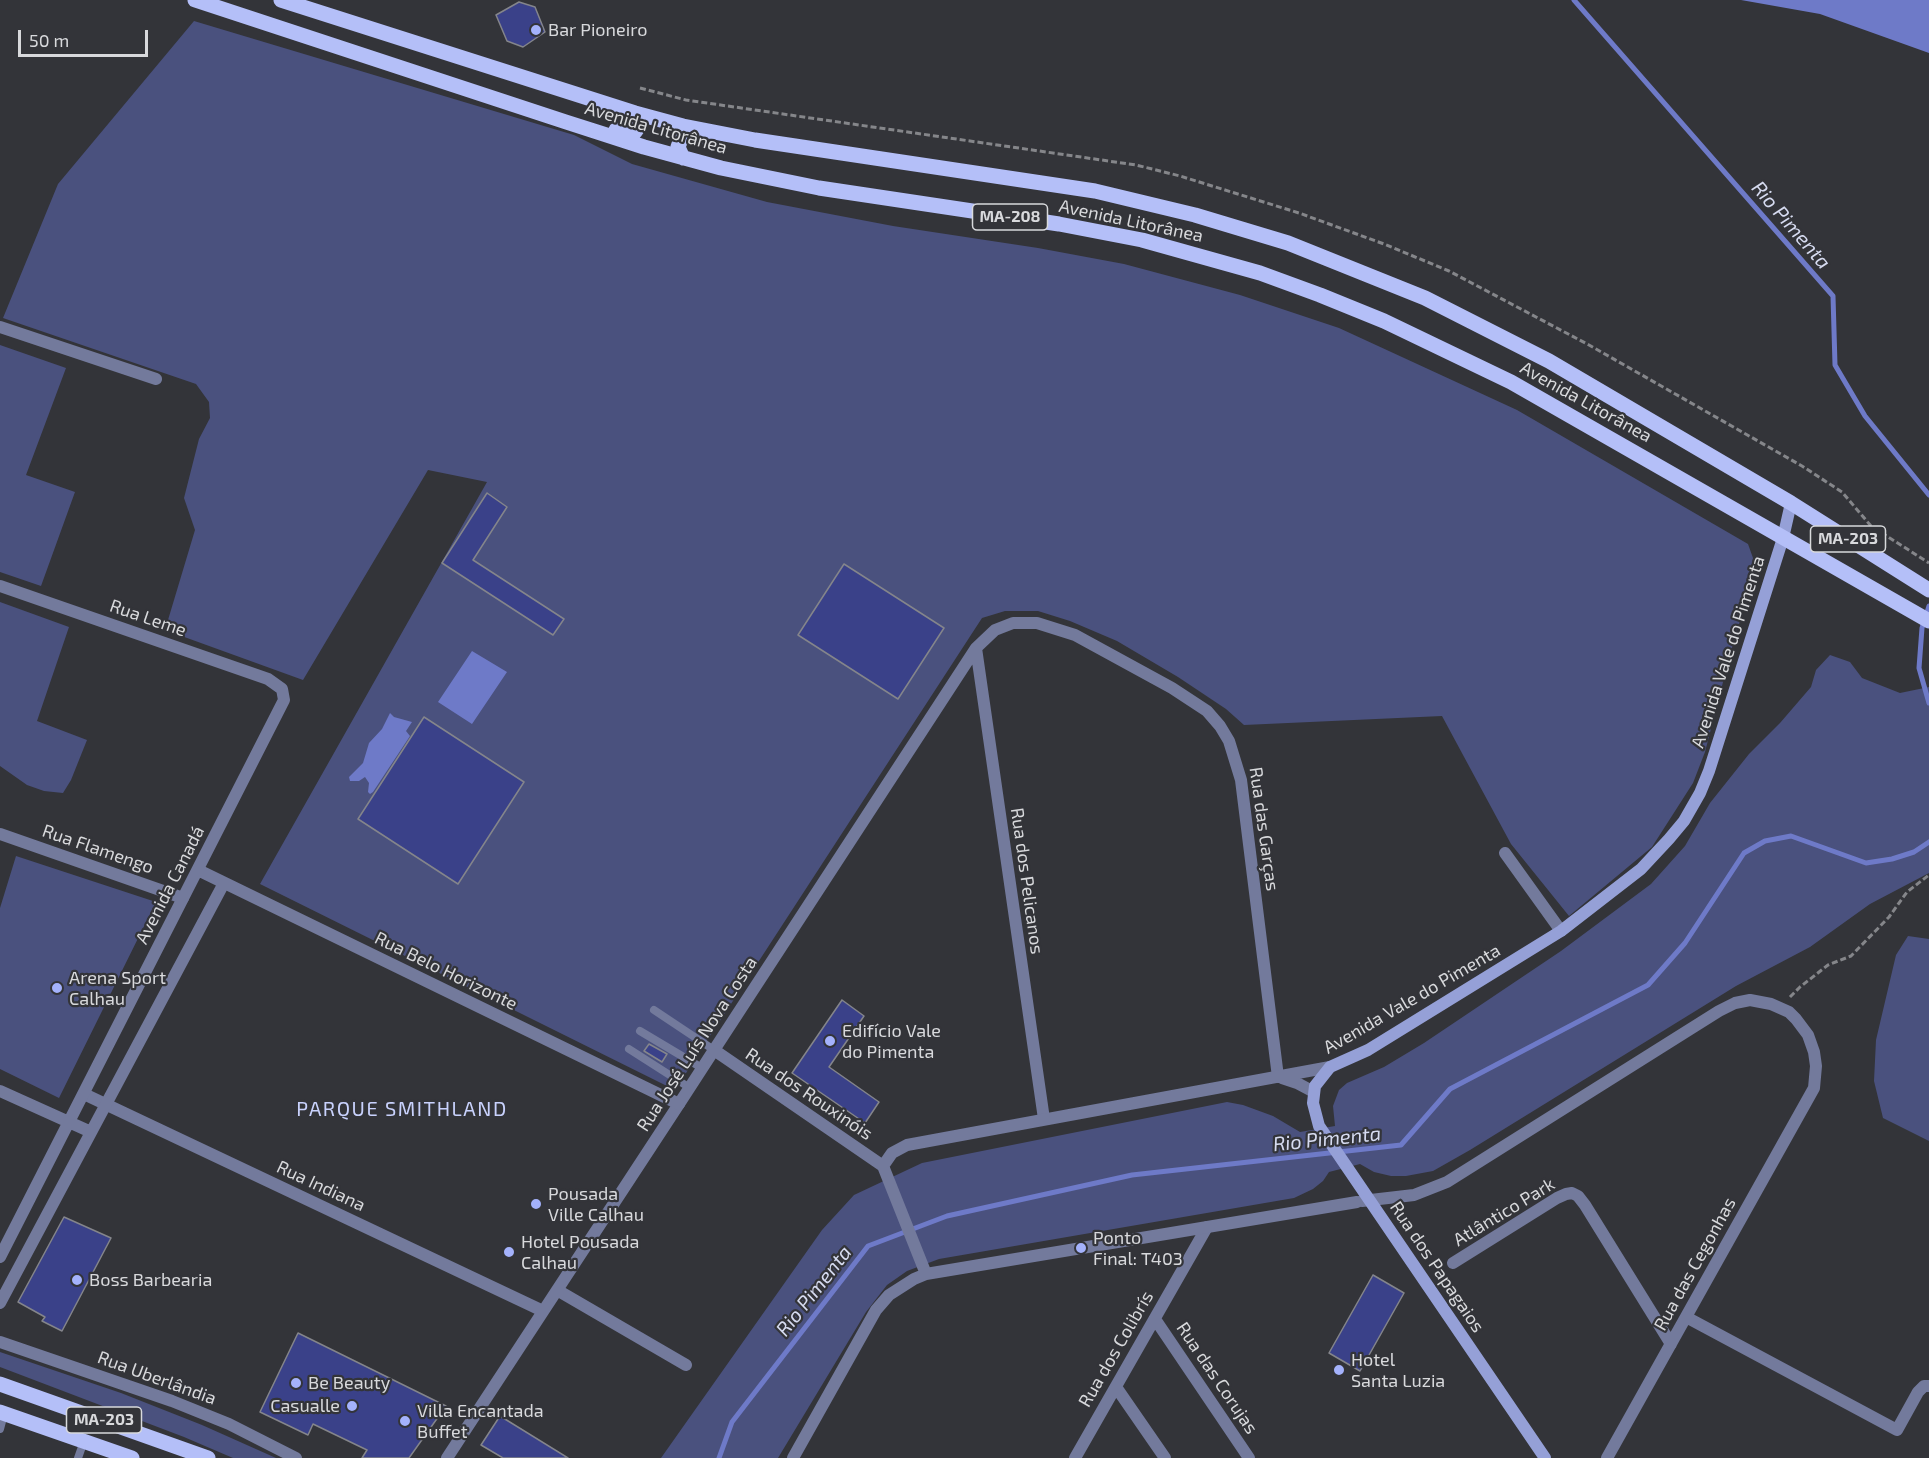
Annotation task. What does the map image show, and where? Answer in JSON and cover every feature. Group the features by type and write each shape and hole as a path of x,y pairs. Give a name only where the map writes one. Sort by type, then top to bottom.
{"main road":[{"name":"Avenida Litorânea","path":"195,0 566,123 683,158 819,188 1059,224 1142,240 1260,273 1384,321 1511,382 1929,621"},
{"name":"Avenida Litorânea","path":"281,0 635,113 683,126 755,140 1095,191 1195,215 1288,243 1414,294 1550,361 1791,503 1929,590"},
{"path":"566,123 590,123 629,134 635,132 640,125 635,113"},
{"path":"683,158 678,147 685,136 690,135 733,144 755,140"},
{"name":"Avenida Vale do Pimenta","path":"1314,1092 1317,1081 1330,1067 1368,1050 1561,931 1632,876 1656,854 1684,821 1700,793 1784,538 1791,503"},
{"name":"Rua dos Papagaios","path":"1314,1092 1313,1103 1319,1126 1353,1176 1363,1201 1545,1458"},
{"name":"MA-203","path":"0,1384 208,1458"},
{"name":"MA-203","path":"2,1413 132,1458"}],"street":[{"path":"0,327 156,380"},
{"name":"Rua Leme","path":"0,586 268,679 282,689"},
{"name":"Rua das Garças","path":"976,648 995,630 1013,623 1037,623 1066,632 1172,688 1207,711 1220,726 1229,741 1241,780 1278,1077"},
{"name":"Rua José Luís Nova Costa","path":"447,1458 976,648"},
{"name":"Rua dos Pelicanos","path":"976,648 1044,1119"},
{"name":"Avenida Canadá","path":"0,1257 282,707 284,700 282,689"},
{"name":"Rua Flamengo","path":"0,834 183,898"},
{"path":"1505,853 1561,931"},
{"name":"Rua Belo Horizonte","path":"198,870 679,1104"},
{"path":"0,1303 224,883"},
{"path":"793,1458 876,1310 896,1290 926,1274 1363,1201 1414,1195 1448,1182 1727,1007 1750,1000 1781,1008"},
{"name":"Rua das Cegonhas","path":"1607,1458 1814,1088 1816,1066 1812,1043 1789,1012 1781,1008"},
{"name":"Rua dos Rouxinóis","path":"714,1050 883,1166"},
{"path":"926,1274 883,1166 892,1152 907,1145 1330,1067"},
{"path":"1278,1077 1314,1092"},
{"path":"0,1092 91,1132"},
{"name":"Rua Indiana","path":"84,1094 543,1311"},
{"name":"Atlântico Park","path":"1453,1263 1557,1198 1572,1193 1578,1196 1585,1205 1671,1344"},
{"name":"Rua dos Colibrís","path":"1075,1458 1207,1227"},
{"path":"557,1290 686,1365"},
{"path":"1686,1317 1897,1430 1918,1392 1924,1386 1929,1386"},
{"name":"Rua das Corujas","path":"1155,1319 1249,1458"},
{"name":"Rua Uberlândia","path":"0,1342 172,1401 229,1424 296,1458"},
{"path":"1116,1387 1165,1458"}],"lane":[{"path":"654,1010 714,1050"},
{"path":"640,1031 702,1068"},
{"path":"628,1049 690,1088"},
{"path":"0,1430 2,1413"},
{"path":"78,1458 84,1441"}],"path":[{"path":"1781,1008 1800,987 1828,965 1851,956 1889,917 1907,892 1929,875"}],"shaded area":[{"path":"1741,0 1929,0 1929,53 1820,14"},
{"path":"194,21 574,135 632,164 767,202 893,226 1038,248 1124,264 1240,295 1339,328 1517,410 1748,544 1753,558 1751,584 1705,752 1693,783 1652,847 1569,916 1511,844 1442,716 1244,725 1226,709 1178,677 1117,641 1070,621 1038,611 1005,611 982,618 675,1090 260,884 487,482 428,470 303,680 165,630 195,530 184,498 199,439 210,418 209,402 196,384 3,318 58,184"},
{"path":"0,345 66,368 26,475 75,492 41,586 0,572"},
{"path":"0,602 69,627 37,721 87,740 71,780 63,793 44,791 27,785 0,766"},
{"path":"472,651 507,672 472,724 438,702"},
{"path":"1830,655 1850,662 1862,678 1900,693 1929,687 1929,873 1870,904 1810,947 1736,986 1433,1171 1391,1176 1374,1172 1360,1164 1329,1172 1313,1189 1294,1198 939,1259 907,1271 887,1285 866,1312 778,1458 661,1458 822,1230 854,1195 922,1163 1227,1102 1273,1116 1300,1132 1335,1126 1333,1106 1339,1090 1347,1083 1384,1067 1424,1043 1561,951 1651,884 1685,846 1710,803 1749,754 1811,687 1816,670"},
{"path":"390,713 394,717 412,722 406,731 410,736 370,794 368,792 369,783 365,777 359,781 350,781 349,777 363,763 369,743 382,729"},
{"name":"Arena Sport Calhau","path":"16,856 156,902 59,1098 0,1069 0,908"},
{"path":"1908,936 1929,939 1929,1141 1883,1118 1874,1081 1876,1040 1896,955"},
{"path":"0,1352 121,1393 202,1425 276,1458 233,1458 0,1367"}],"building":[{"path":"519,2 535,7 545,32 523,47 507,41 496,15"},
{"path":"487,493 507,507 473,560 564,619 553,635 442,563"},
{"path":"844,564 944,628 898,699 798,635"},
{"path":"424,717 524,782 458,884 358,819"},
{"name":"Edifício Vale do Pimenta","path":"842,1000 864,1016 829,1067 879,1102 865,1123 792,1073"},
{"path":"649,1044 667,1054 662,1062 644,1051"},
{"path":"64,1217 111,1238 62,1331 42,1321 45,1317 18,1302"},
{"path":"1373,1275 1404,1293 1360,1371 1329,1353"},
{"path":"298,1333 446,1406 409,1458 362,1458 367,1450 313,1424 308,1435 260,1412"},
{"path":"500,1416 568,1458 503,1458 481,1445"}],"waterway":[{"name":"Rio Pimenta","path":"1574,0 1833,296 1835,365 1865,416 1929,495"},
{"name":"Rio Pimenta","path":"1929,606 1922,628 1919,668 1929,703"},
{"name":"Rio Pimenta","path":"719,1458 732,1422 868,1246 947,1216 1132,1175 1401,1145 1450,1089 1648,985 1685,943 1744,853 1765,841 1791,836 1866,863 1892,859 1914,852 1929,842"}],"place":[{"name":"Bar Pioneiro","path":"536,30"},
{"name":"Arena Sport Calhau","path":"57,988"},
{"name":"Edifício Vale do Pimenta","path":"830,1041"},
{"name":"Pousada Ville Calhau","path":"536,1204"},
{"name":"Ponto Final: T403","path":"1081,1248"},
{"name":"Hotel Pousada Calhau","path":"509,1252"},
{"name":"Boss Barbearia","path":"77,1280"},
{"name":"Hotel Santa Luzia","path":"1339,1370"},
{"name":"Be Beauty","path":"296,1383"},
{"name":"Casualle","path":"352,1406"},
{"name":"Villa Encantada Buffet","path":"405,1421"}],"district":[{"name":"PARQUE SMITHLAND","path":"402,1109"}]}
